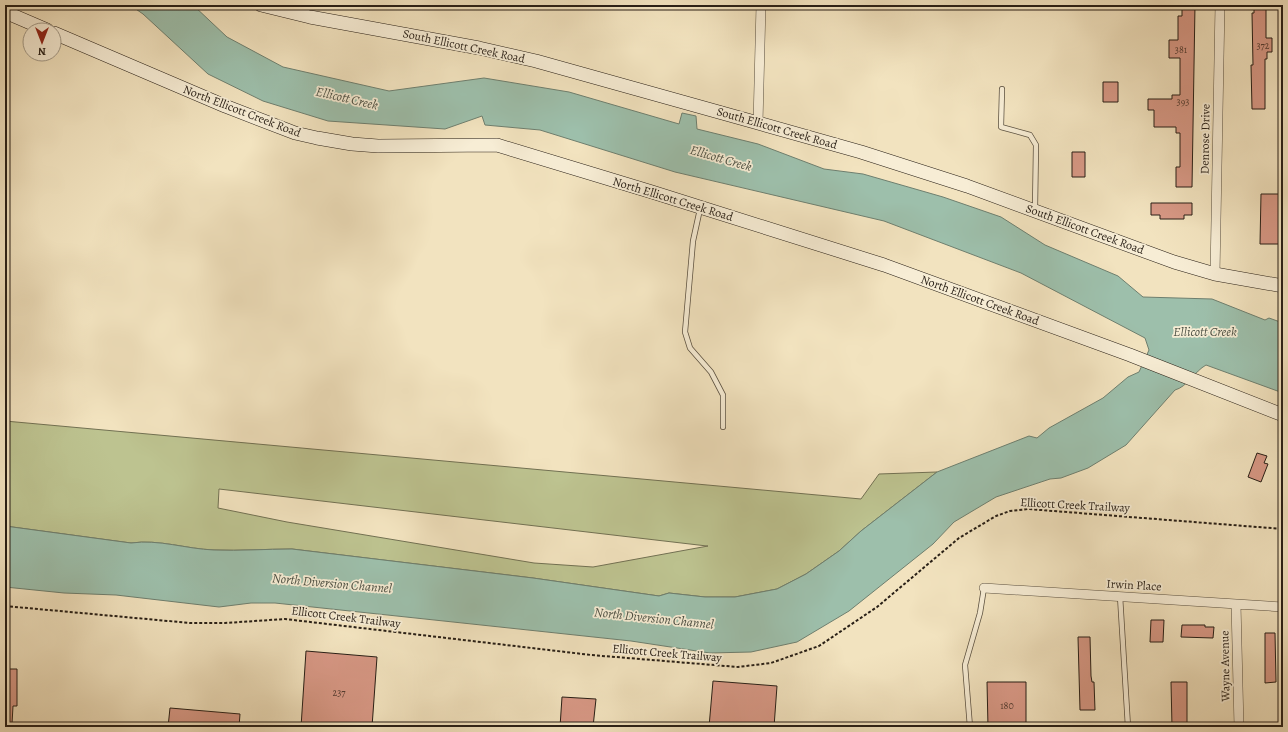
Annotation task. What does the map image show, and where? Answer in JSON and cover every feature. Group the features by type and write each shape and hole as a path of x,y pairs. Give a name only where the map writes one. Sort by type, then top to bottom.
{"street":[{"name":"South Ellicott Creek Road","path":"261,5 310,17 479,48 536,61 758,122 861,152 967,186 1174,262 1215,274 1283,286"},
{"path":"758,122 761,5"},
{"name":"Denrose Drive","path":"1215,274 1220,5"},
{"path":"5,12 28,22"},
{"name":"North Ellicott Creek Road","path":"62,36 225,106 295,133 317,138 372,145 497,145 700,207 884,265 1130,355 1283,415"},
{"name":"Irwin Place","path":"984,588 1283,607"},
{"name":"Wayne Avenue","path":"1236,604 1239,727"}],"lane":[{"path":"1002,89 1001,127 1030,135 1036,145 1035,211"},
{"path":"700,207 693,241 685,332 690,348 711,372 723,395 723,427"},
{"path":"970,727 965,665 980,613 984,588"},
{"path":"1120,596 1128,727"}],"path":[{"name":"Ellicott Creek Trailway","path":"5,606 190,623 226,623 285,619 591,655 738,668 771,664 819,646 876,606 959,538 996,516 1010,511 1028,509 1283,529"}],"shaded area":[{"path":"5,421 861,499 879,474 937,472 861,531 839,551 806,574 777,589 735,597 705,597 669,593 659,596 533,578 292,549 214,550 152,542 131,543 5,526","holes":["219,489 708,546 593,567 534,563 287,522 218,508"]}],"water":[{"path":"130,5 193,5 227,37 283,67 389,91 484,78 569,92 679,124 682,113 696,116 697,129 758,144 824,169 863,174 943,197 1001,217 1045,245 1118,276 1143,297 1212,299 1265,320 1269,318 1283,323 1283,393 1206,365 1183,386 1175,390 1126,445 1088,468 1061,478 1050,479 996,497 954,522 933,544 849,611 797,642 751,652 710,653 631,641 275,603 251,603 219,607 116,595 64,593 5,587 5,526 131,543 152,542 214,550 292,549 533,578 659,596 669,593 705,597 735,597 777,589 806,574 839,551 861,531 937,472 1029,436 1037,438 1049,428 1103,398 1128,377 1139,372 1149,350 1145,338 1021,273 884,221 675,172 540,130 485,125 482,116 445,129 328,121 263,101 208,74 143,14"}],"building":[{"path":"1182,5 1195,5 1192,187 1176,187 1176,167 1180,167 1180,133 1176,133 1176,127 1154,127 1154,110 1148,110 1148,99 1172,99 1172,95 1180,95 1180,58 1169,58 1169,40 1178,40 1178,16 1182,16"},
{"path":"1254,5 1266,5 1266,38 1272,38 1272,52 1267,52 1267,59 1265,59 1265,109 1252,109 1252,13 1254,13"},
{"path":"1103,82 1118,82 1118,102 1103,102"},
{"path":"1072,152 1085,152 1085,177 1072,177"},
{"path":"1261,194 1283,194 1283,244 1260,244"},
{"path":"1151,203 1192,203 1192,215 1184,215 1184,219 1160,219 1160,215 1151,215"},
{"path":"1257,453 1267,456 1264,463 1268,464 1261,482 1248,477"},
{"path":"1151,620 1164,620 1163,642 1150,642"},
{"path":"1182,625 1205,625 1205,627 1214,627 1213,638 1181,637"},
{"path":"1265,633 1275,633 1276,682 1265,683"},
{"path":"1078,637 1090,637 1091,676 1092,682 1094,682 1095,710 1080,710"},
{"path":"306,651 377,657 372,727 301,727"},
{"path":"5,669 17,669 17,706 13,706 12,724 5,724"},
{"path":"713,681 777,686 774,727 709,727"},
{"path":"987,682 1026,682 1026,727 988,727"},
{"path":"1171,682 1187,682 1187,727 1172,727"},
{"path":"562,697 596,699 593,727 560,727"},
{"path":"170,708 240,714 239,727 168,727"}],"water label":[{"name":"Ellicott Creek","path":"347,98"},
{"name":"Ellicott Creek","path":"721,158"},
{"name":"Ellicott Creek","path":"1205,331"},
{"name":"North Diversion Channel","path":"332,583"},
{"name":"North Diversion Channel","path":"654,618"}]}
